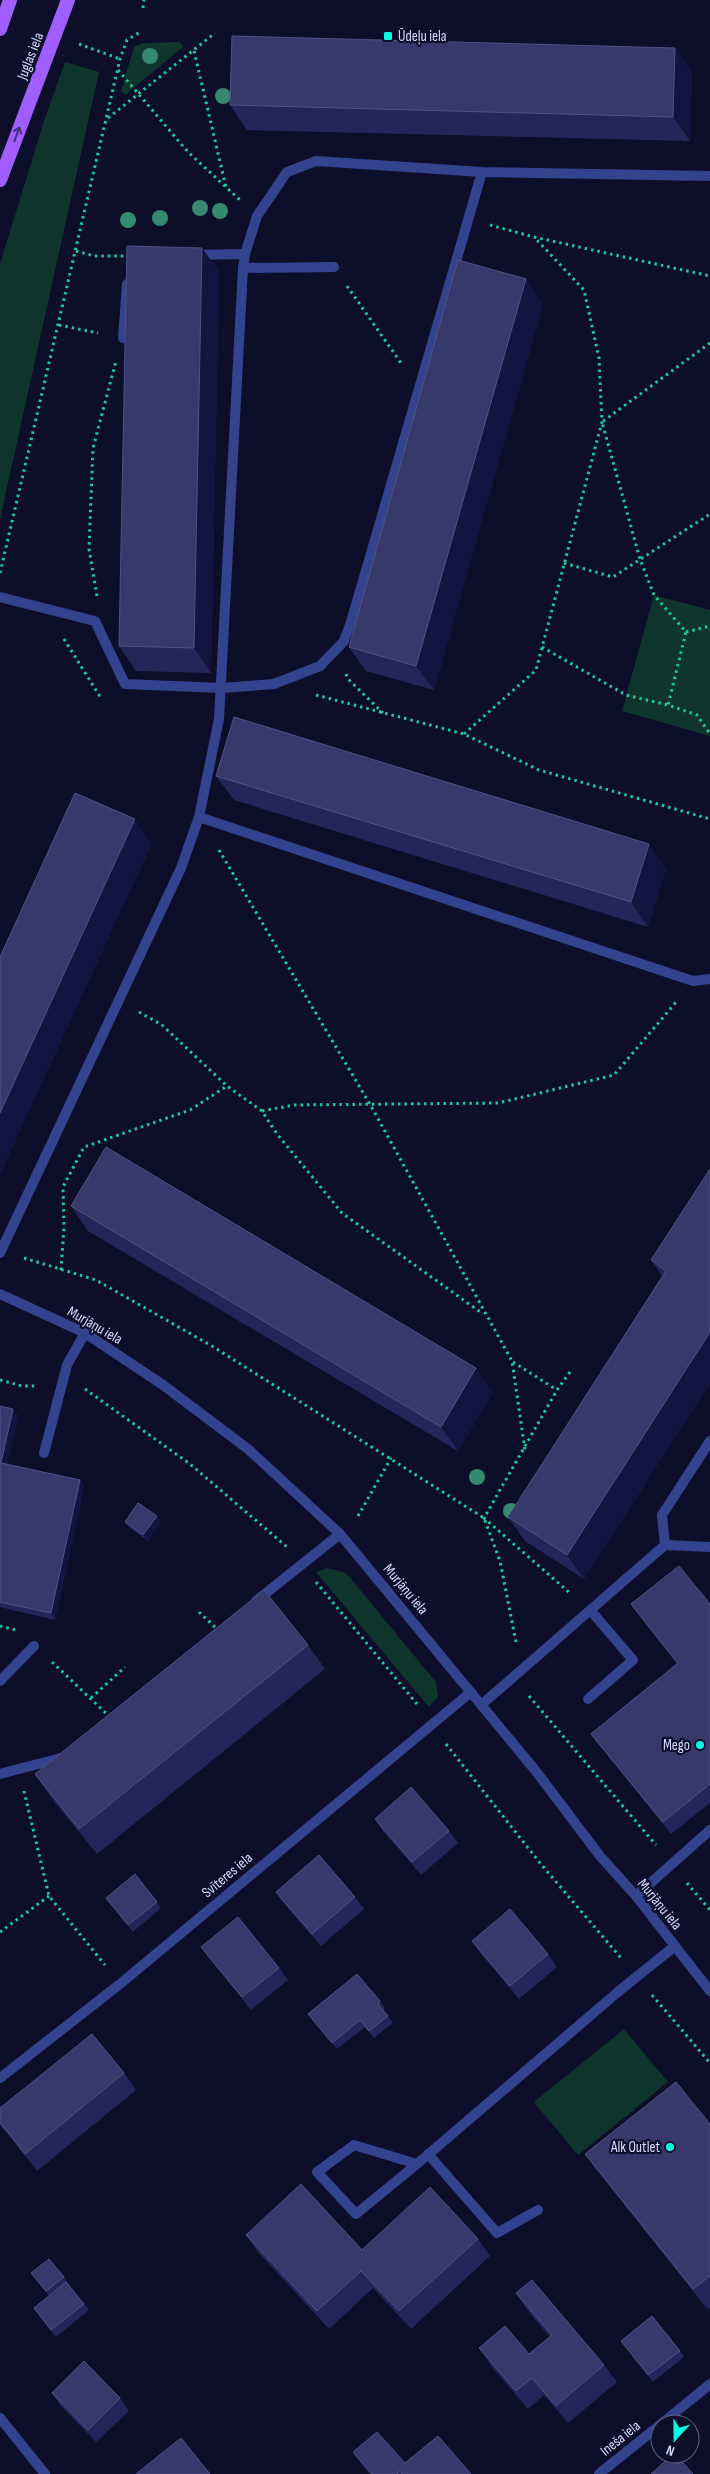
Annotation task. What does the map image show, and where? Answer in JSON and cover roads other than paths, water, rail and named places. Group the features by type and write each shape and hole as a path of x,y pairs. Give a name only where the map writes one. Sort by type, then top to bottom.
{"main road":[{"path":"0,29 10,0"},
{"name":"Juglas iela","path":"0,180 68,0"}],"street":[{"path":"0,1251 181,868 199,817 219,719 222,688 244,254 257,216 287,172 316,162 482,172 710,176"},
{"path":"0,597 95,622 125,684 222,688 274,684 320,666 344,641 351,622 482,172"},
{"path":"187,255 244,254"},
{"path":"123,338 129,256"},
{"path":"243,268 334,267"},
{"path":"199,817 694,982 710,979"},
{"name":"Murjāņu iela","path":"0,1294 85,1333 163,1385 248,1449 340,1534 562,1803 600,1856 636,1896 710,1991"},
{"path":"44,1453 67,1365 85,1333"},
{"path":"665,1545 662,1515 710,1442"},
{"path":"218,1631 340,1534"},
{"path":"481,1705 665,1545 710,1547"},
{"path":"588,1698 633,1660 591,1611"},
{"path":"0,1681 34,1646"},
{"name":"Svīteres iela","path":"0,2078 120,1984 471,1692"},
{"path":"0,1774 58,1760 72,1749"},
{"path":"636,1896 710,1830"},
{"path":"417,2164 354,2145 317,2172 356,2214 417,2164 619,1991 675,1946"},
{"path":"428,2154 497,2233 538,2210"},
{"name":"Ineša iela","path":"672,2414 710,2384"},
{"path":"0,2418 45,2474"},
{"name":"Ineša iela","path":"599,2474 650,2432"}],"place":[{"name":"Ūdeļu iela","path":"388,36"},
{"name":"Mego","path":"700,1745"},
{"name":"Alk Outlet","path":"670,2147"}]}
